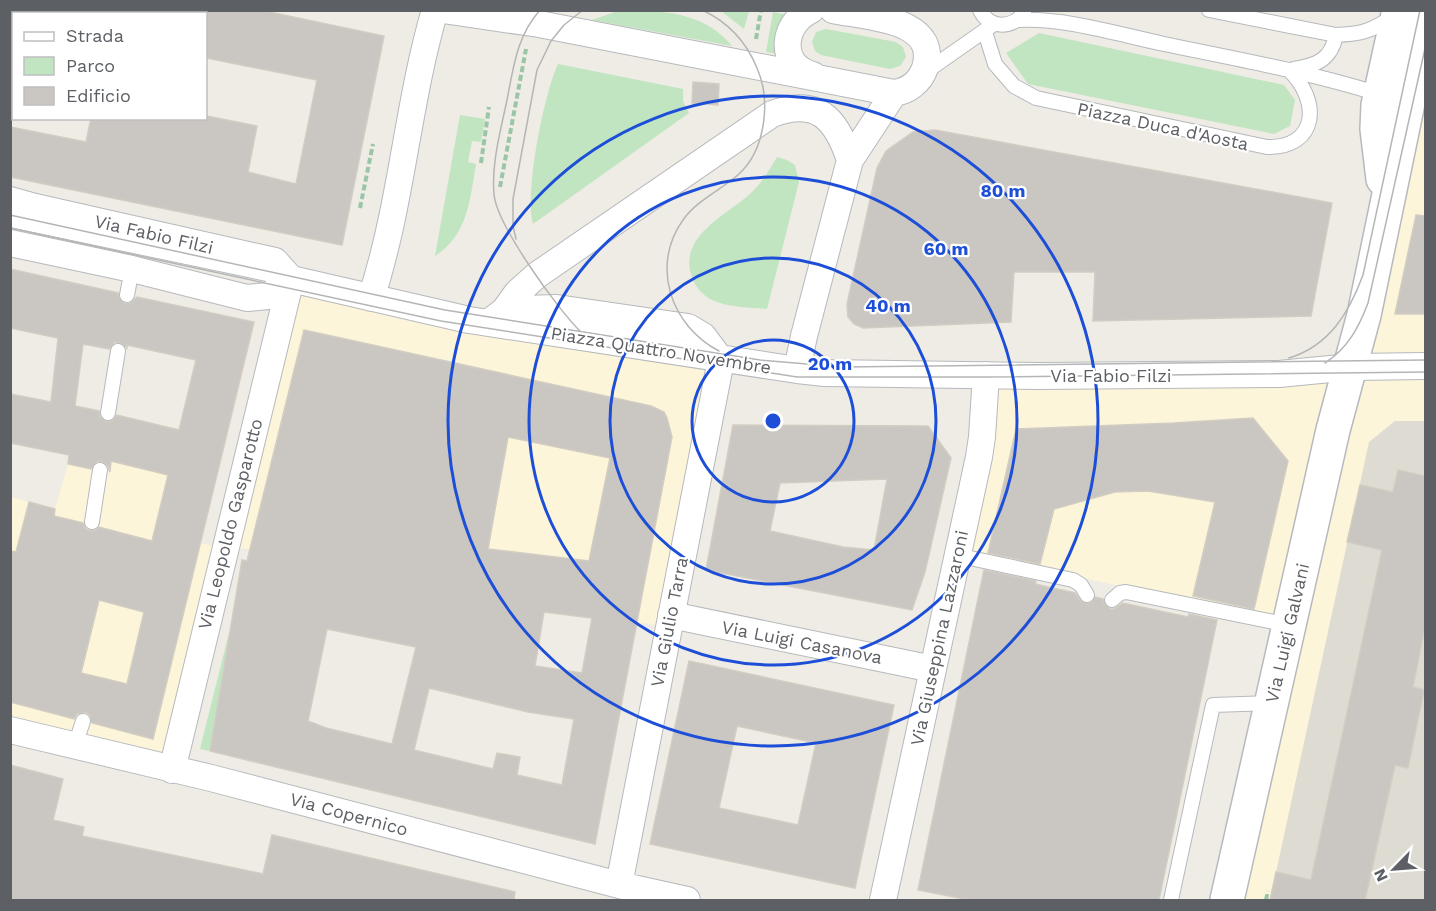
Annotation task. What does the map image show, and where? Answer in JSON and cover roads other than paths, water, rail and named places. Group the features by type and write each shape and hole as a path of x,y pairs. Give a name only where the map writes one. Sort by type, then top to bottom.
{"street":[{"path":"371,298 384,256 400,186 418,78 435,10"},
{"path":"443,10 539,24 894,93"},
{"path":"854,86 803,73 792,61 788,51 788,39 795,21 815,11 900,23 910,27 921,38 926,50 922,75"},
{"path":"1350,367 1364,315 1387,205 1377,129 1393,98 1408,13"},
{"name":"Piazza Quattro Novembre","path":"371,298 574,336 797,370 850,160 894,93 903,92 922,75"},
{"path":"492,320 537,275 771,114 797,108 815,109 839,134 850,160"},
{"name":"Via Fabio Filzi","path":"10,200 275,261 291,279 371,298"},
{"path":"10,243 132,269 247,298 268,296 291,279"},
{"name":"Via Leopoldo Gasparotto","path":"171,770 291,279"},
{"path":"492,320 520,309 557,308 688,327 703,336 721,360"},
{"name":"Via Giulio Tarra","path":"619,885 721,360"},
{"name":"Via Fabio Filzi","path":"797,370 825,373 986,375 1294,374 1350,367 1425,366"},
{"name":"Via Luigi Galvani","path":"1227,900 1333,430 1350,367"},
{"name":"Via Giuseppina Lazzaroni","path":"882,900 982,437 986,375"},
{"name":"Via Luigi Casanova","path":"670,615 933,669"},
{"name":"Via Copernico","path":"10,730 211,778 619,885 687,900"}],"lane":[{"name":"Piazza Duca d'Aosta","path":"980,10 990,28 995,64 1014,86 1036,98 1266,147 1287,145 1296,140 1307,125 1311,106 1308,95 1289,70"},
{"path":"1209,10 1336,35 1370,31 1408,13"},
{"path":"922,75 990,28 1003,26 1023,15 1289,70 1393,98"},
{"path":"1289,70 1319,62 1332,50 1336,35"},
{"name":"Via Fabio Filzi","path":"10,220 291,279"},
{"path":"127,295 132,269"},
{"path":"108,413 118,351"},
{"path":"92,522 100,470"},
{"path":"956,555 1073,580 1081,585 1087,595"},
{"path":"1112,600 1120,593 1126,592 1289,625"},
{"path":"1171,900 1213,705 1272,703"},
{"path":"75,746 83,721"}],"tram line":[{"path":"540,10 522,39 515,61 496,157 494,194 497,208 516,245 544,287 581,332"},
{"path":"516,239 513,226 513,199 537,70 551,41 564,25 583,10"},
{"path":"702,10 720,20 735,33 753,58 761,81 765,109 760,138 748,164 732,180 689,213 673,238 668,256 667,275 678,311 688,326 702,340 719,351"},
{"path":"1289,358 1315,345 1336,326 1351,302 1363,275 1420,10"},
{"path":"1325,363 1340,351 1352,336 1368,303 1426,44"},
{"path":"10,215 445,310 760,360 843,367 1426,360"},
{"path":"10,228 441,321 797,377 1426,372"}]}
